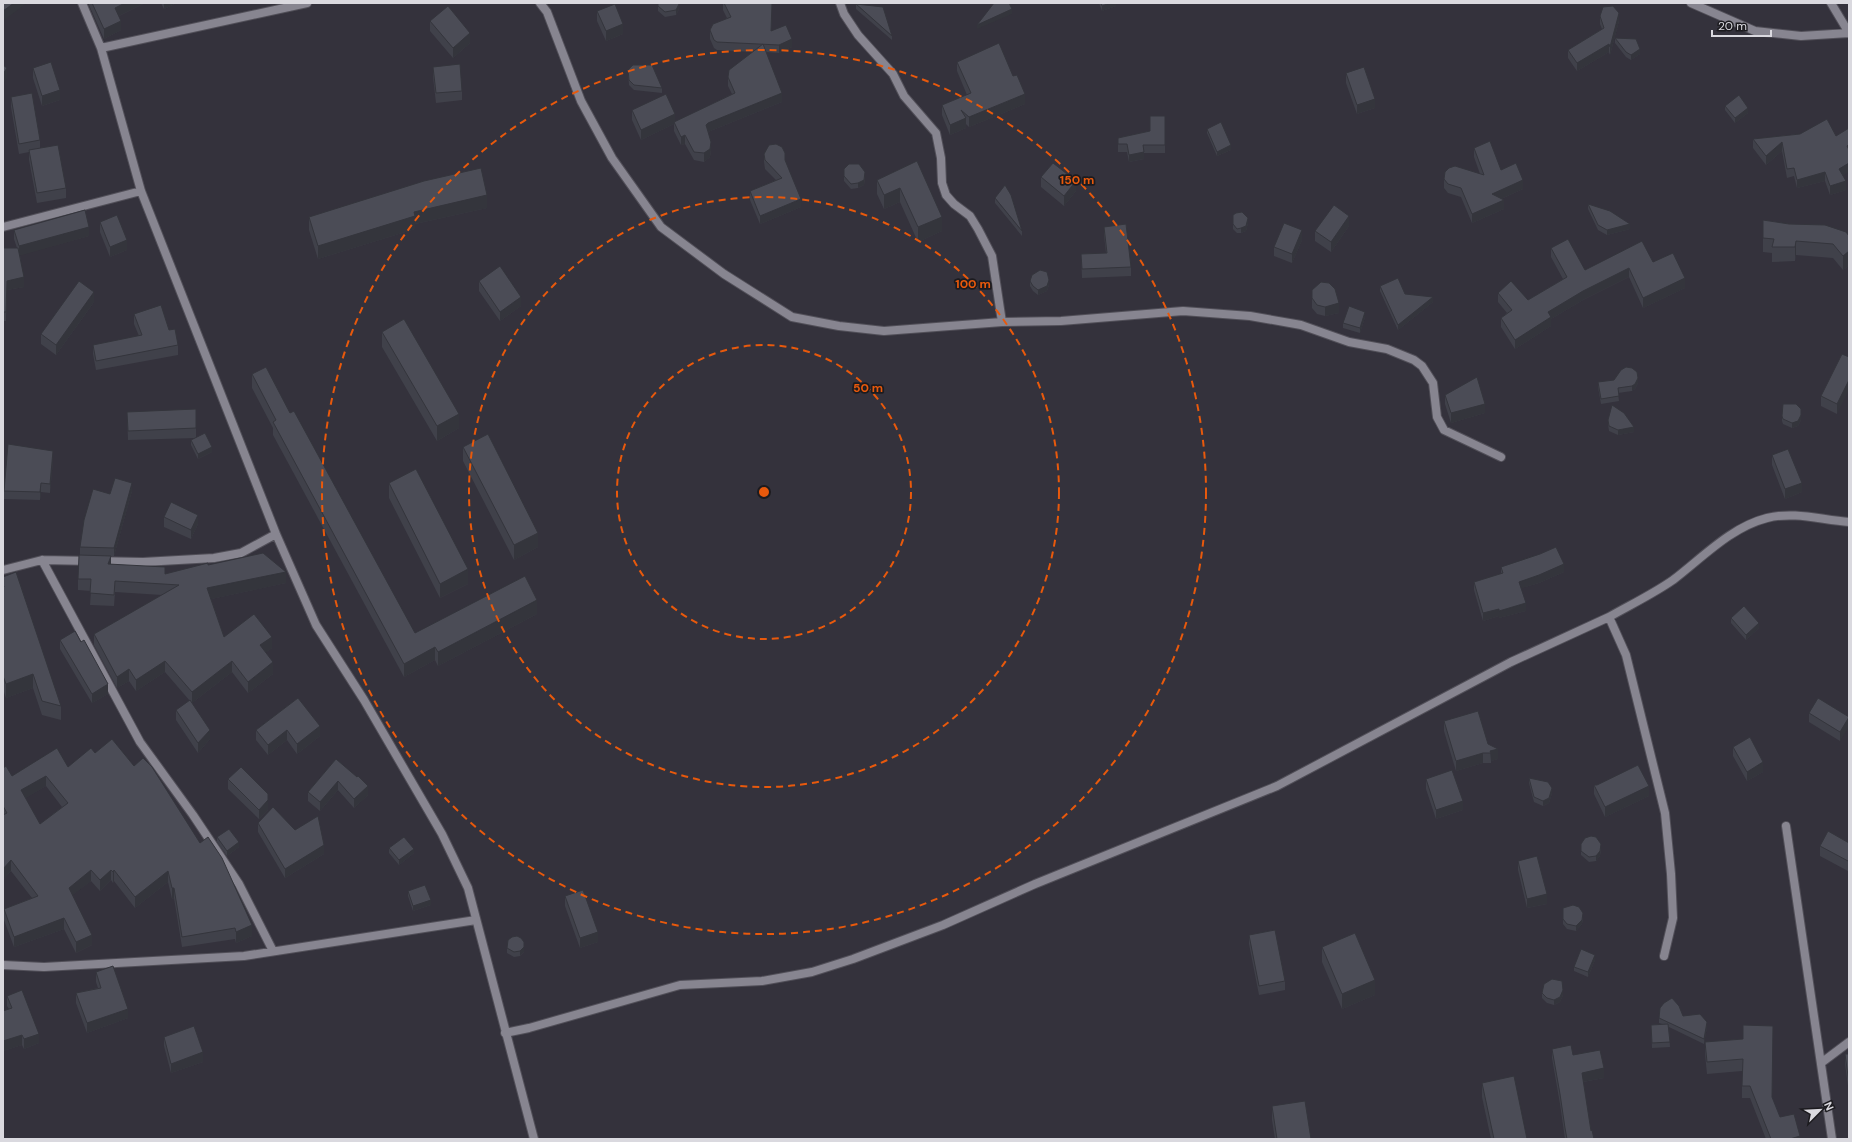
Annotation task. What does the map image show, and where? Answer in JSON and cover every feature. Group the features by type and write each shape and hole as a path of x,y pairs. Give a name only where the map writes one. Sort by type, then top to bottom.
{"street":[{"path":"82,3 101,48 141,191 276,534 316,625 364,700 442,834 468,888 534,1139"},
{"path":"101,48 308,3"},
{"path":"540,3 547,12 581,101 612,158 661,227 724,274 792,317 839,326 884,331 1002,322 1061,321 1183,311 1250,316 1302,325 1349,342 1387,349 1414,360 1422,366 1433,383 1437,417 1444,430 1501,457"},
{"path":"840,3 844,14 858,35 893,74 904,96 936,133 941,158 942,183 946,195 954,204 970,216 992,256 1002,322"},
{"path":"1690,3 1755,31 1801,36 1849,33 1831,3"},
{"path":"3,228 141,191"},
{"path":"505,1032 528,1028 680,985 762,981 812,972 853,959 943,925 1035,884 1277,786 1511,662 1609,617 1671,581 1733,534 1749,524 1768,518 1804,515 1849,522"},
{"path":"3,570 42,560 143,562 214,558 241,553 276,534"},
{"path":"42,560 140,742 194,815 239,884 273,951"},
{"path":"1609,617 1626,655 1665,813 1671,874 1673,918 1664,956"},
{"path":"1786,826 1832,1139"},
{"path":"3,965 44,967 244,956 476,920"},
{"path":"1821,1063 1849,1042"}],"building":[{"path":"3,3 14,3 3,11"},
{"path":"92,3 125,3 115,8 121,21 104,29"},
{"path":"658,3 679,4 676,10 665,12 658,6"},
{"path":"724,3 772,3 771,31 786,25 792,39 779,45 717,42 714,40 710,30 713,24 731,17"},
{"path":"994,3 1009,3 1012,9 977,25"},
{"path":"1101,3 1110,3 1102,6"},
{"path":"615,4 623,24 606,31 597,11"},
{"path":"856,4 883,7 892,36"},
{"path":"448,6 470,33 453,48 430,21"},
{"path":"1613,6 1619,13 1610,47 1609,44 1577,63 1568,50 1604,28 1600,16 1603,7"},
{"path":"1615,38 1636,39 1640,49 1631,55 1626,52"},
{"path":"999,43 1013,76 1017,75 1025,94 969,117 961,110 966,118 950,125 942,105 971,93 957,62"},
{"path":"763,44 782,93 708,123 706,125 711,142 710,149 704,153 694,152 685,135 681,137 674,122 735,93 728,77 729,70"},
{"path":"51,62 60,90 42,96 33,68"},
{"path":"460,64 462,91 436,93 433,67"},
{"path":"3,65 7,68 3,74"},
{"path":"633,65 652,65 662,88 634,85 629,80 628,70"},
{"path":"1364,67 1375,99 1357,105 1346,73"},
{"path":"32,93 40,140 19,144 11,97"},
{"path":"666,94 675,114 641,130 632,110"},
{"path":"1739,95 1748,108 1735,118 1725,106"},
{"path":"1150,116 1165,116 1165,145 1143,145 1144,152 1129,155 1127,144 1118,144 1118,138 1150,131"},
{"path":"1827,119 1836,136 1849,128 1849,144 1847,146 1849,150 1849,163 1839,169 1846,181 1830,186 1825,172 1797,180 1794,168 1787,169 1782,142 1766,156 1753,139 1800,134"},
{"path":"1221,122 1231,145 1217,152 1207,129"},
{"path":"1490,141 1501,170 1516,163 1523,180 1492,194 1504,200 1472,214 1461,188 1448,184 1444,179 1445,172 1449,168 1455,166 1484,175 1474,148"},
{"path":"776,144 782,147 785,153 785,160 801,199 760,216 750,191 782,178 765,160 764,154 769,145"},
{"path":"58,145 66,188 37,193 29,150"},
{"path":"917,161 942,217 918,227 900,188 884,195 877,180"},
{"path":"1053,163 1076,181 1064,196 1041,177"},
{"path":"849,164 859,164 865,172 864,180 851,184 844,176 844,169"},
{"path":"481,168 487,195 414,212 415,216 318,246 309,217 424,181"},
{"path":"1005,185 1011,195 1022,231 995,198"},
{"path":"1588,204 1610,211 1630,224 1607,230 1598,225"},
{"path":"1334,205 1349,216 1331,242 1315,231"},
{"path":"85,210 89,227 19,246 14,230"},
{"path":"1242,212 1248,218 1246,226 1237,229 1233,224 1233,215"},
{"path":"117,215 127,240 110,247 100,222"},
{"path":"1763,220 1789,224 1825,225 1846,232 1849,236 1849,251 1843,256 1833,244 1796,241 1795,247 1772,247 1774,239 1763,238"},
{"path":"1284,223 1302,230 1292,254 1274,247"},
{"path":"1126,224 1131,267 1082,269 1081,254 1107,253 1104,227"},
{"path":"1568,239 1585,270 1642,241 1653,262 1673,253 1685,278 1643,298 1629,268 1583,291 1548,312 1551,317 1515,340 1501,318 1512,310 1498,293 1511,281 1528,300 1567,277 1551,248"},
{"path":"3,248 18,248 24,277 7,281 6,312 3,312"},
{"path":"500,266 521,297 500,312 479,281"},
{"path":"1040,270 1047,272 1049,280 1047,286 1038,290 1030,281 1032,275"},
{"path":"1398,278 1405,294 1433,297 1398,325 1380,286"},
{"path":"79,281 94,292 56,345 41,334"},
{"path":"1321,282 1329,283 1335,289 1339,303 1325,307 1317,305 1312,298 1312,290"},
{"path":"161,305 169,330 175,329 178,345 96,361 93,345 142,335 134,314"},
{"path":"1349,306 1365,312 1360,328 1343,323"},
{"path":"404,319 459,414 437,426 382,332"},
{"path":"1842,354 1849,357 1849,380 1837,404 1821,396"},
{"path":"266,367 290,413 294,411 415,633 525,576 537,600 438,652 435,647 404,664 273,422 276,420 252,374"},
{"path":"1626,367 1632,368 1637,372 1638,378 1635,384 1632,386 1618,388 1619,396 1601,399 1598,382 1614,380 1621,370"},
{"path":"1477,377 1485,404 1451,413 1445,395"},
{"path":"1783,404 1796,404 1801,409 1801,415 1798,421 1792,423 1783,419"},
{"path":"1612,405 1624,413 1634,427 1618,430 1609,426 1608,420"},
{"path":"196,409 196,428 128,431 127,412"},
{"path":"205,433 212,447 198,454 191,440"},
{"path":"488,434 538,533 514,545 463,447"},
{"path":"8,444 53,451 50,484 41,483 40,492 4,491"},
{"path":"1788,449 1802,483 1785,489 1772,455"},
{"path":"416,469 468,569 440,584 389,483"},
{"path":"115,478 132,483 114,548 80,547 84,520 93,489 110,494"},
{"path":"171,502 198,515 191,530 164,517"},
{"path":"1556,547 1564,564 1519,582 1526,603 1499,611 1499,609 1483,613 1474,582 1503,573 1501,567"},
{"path":"263,553 286,572 207,588 224,637 254,614 272,637 260,645 273,662 248,682 232,661 192,692 165,661 136,680 129,669 117,677 94,634 179,585 115,581 114,595 90,593 91,579 78,579 79,555 111,556 108,564 165,567 165,574 208,563 208,565"},
{"path":"16,572 61,706 42,701 33,674 6,684 3,676 3,577"},
{"path":"1744,606 1759,623 1746,635 1731,618"},
{"path":"75,631 81,642 84,640 108,684 92,694 60,640"},
{"path":"298,698 320,726 297,744 287,730 268,745 256,730"},
{"path":"1818,698 1849,717 1840,732 1809,713"},
{"path":"190,700 210,730 198,743 176,710"},
{"path":"1478,711 1488,744 1498,749 1490,751 1491,753 1483,753 1456,761 1444,721"},
{"path":"1750,737 1763,762 1747,772 1733,747"},
{"path":"112,739 134,766 143,758 152,767 200,843 208,837 222,858 252,925 236,932 235,928 182,937 174,888 172,888 168,871 135,897 114,870 113,872 111,870 100,880 91,870 69,888 92,935 76,942 64,918 14,937 4,909 38,896 11,860 3,869 3,815 7,813 3,806 3,768 6,766 12,776 57,748 68,767 91,748 95,753","holes":["46,776 68,803 40,824 21,790"]},
{"path":"336,759 368,786 354,799 338,781 320,802 308,792"},
{"path":"1638,765 1649,786 1605,807 1594,785 1597,785"},
{"path":"241,767 268,794 268,800 259,810 228,779"},
{"path":"1452,770 1463,801 1436,810 1426,779"},
{"path":"1529,778 1548,782 1552,788 1549,798 1543,801 1534,797"},
{"path":"273,807 295,830 318,816 324,845 285,869 258,823"},
{"path":"229,829 239,842 227,851 217,837"},
{"path":"1828,831 1849,843 1848,861 1820,846"},
{"path":"1591,836 1596,837 1601,844 1600,851 1596,856 1589,857 1581,851 1581,844 1585,838"},
{"path":"404,837 414,849 399,860 389,848"},
{"path":"1537,856 1547,894 1527,899 1518,861"},
{"path":"425,885 431,900 413,906 408,891"},
{"path":"583,890 598,932 580,938 565,896"},
{"path":"1573,905 1579,907 1583,913 1582,920 1576,926 1567,924 1563,919 1563,908"},
{"path":"1275,930 1285,981 1259,986 1249,935"},
{"path":"1355,933 1375,980 1342,994 1322,947"},
{"path":"517,936 524,942 524,947 520,951 514,952 507,948 508,940"},
{"path":"1581,949 1595,955 1588,972 1574,967"},
{"path":"113,966 128,1009 87,1023 76,993 101,988 96,972"},
{"path":"1552,979 1562,981 1563,990 1560,997 1554,1000 1547,998 1542,993 1544,984"},
{"path":"22,990 39,1034 24,1039 22,1035 3,1041 3,1011 12,1008 7,996"},
{"path":"1672,998 1679,1006 1683,1016 1700,1014 1707,1022 1704,1039 1659,1018 1660,1008 1664,1003"},
{"path":"1668,1024 1670,1042 1652,1043 1651,1025"},
{"path":"1743,1025 1773,1026 1772,1097 1780,1117 1794,1114 1800,1136 1790,1139 1771,1139 1750,1086 1742,1086 1743,1059 1707,1062 1705,1042 1743,1039"},
{"path":"194,1026 203,1052 171,1064 164,1037"},
{"path":"1571,1045 1573,1055 1600,1050 1604,1068 1582,1073 1591,1131 1592,1130 1594,1139 1567,1139 1552,1049"},
{"path":"1845,1054 1849,1054 1849,1083"},
{"path":"1514,1076 1527,1139 1494,1139 1482,1083"},
{"path":"1305,1101 1311,1139 1277,1139 1272,1106"}]}
